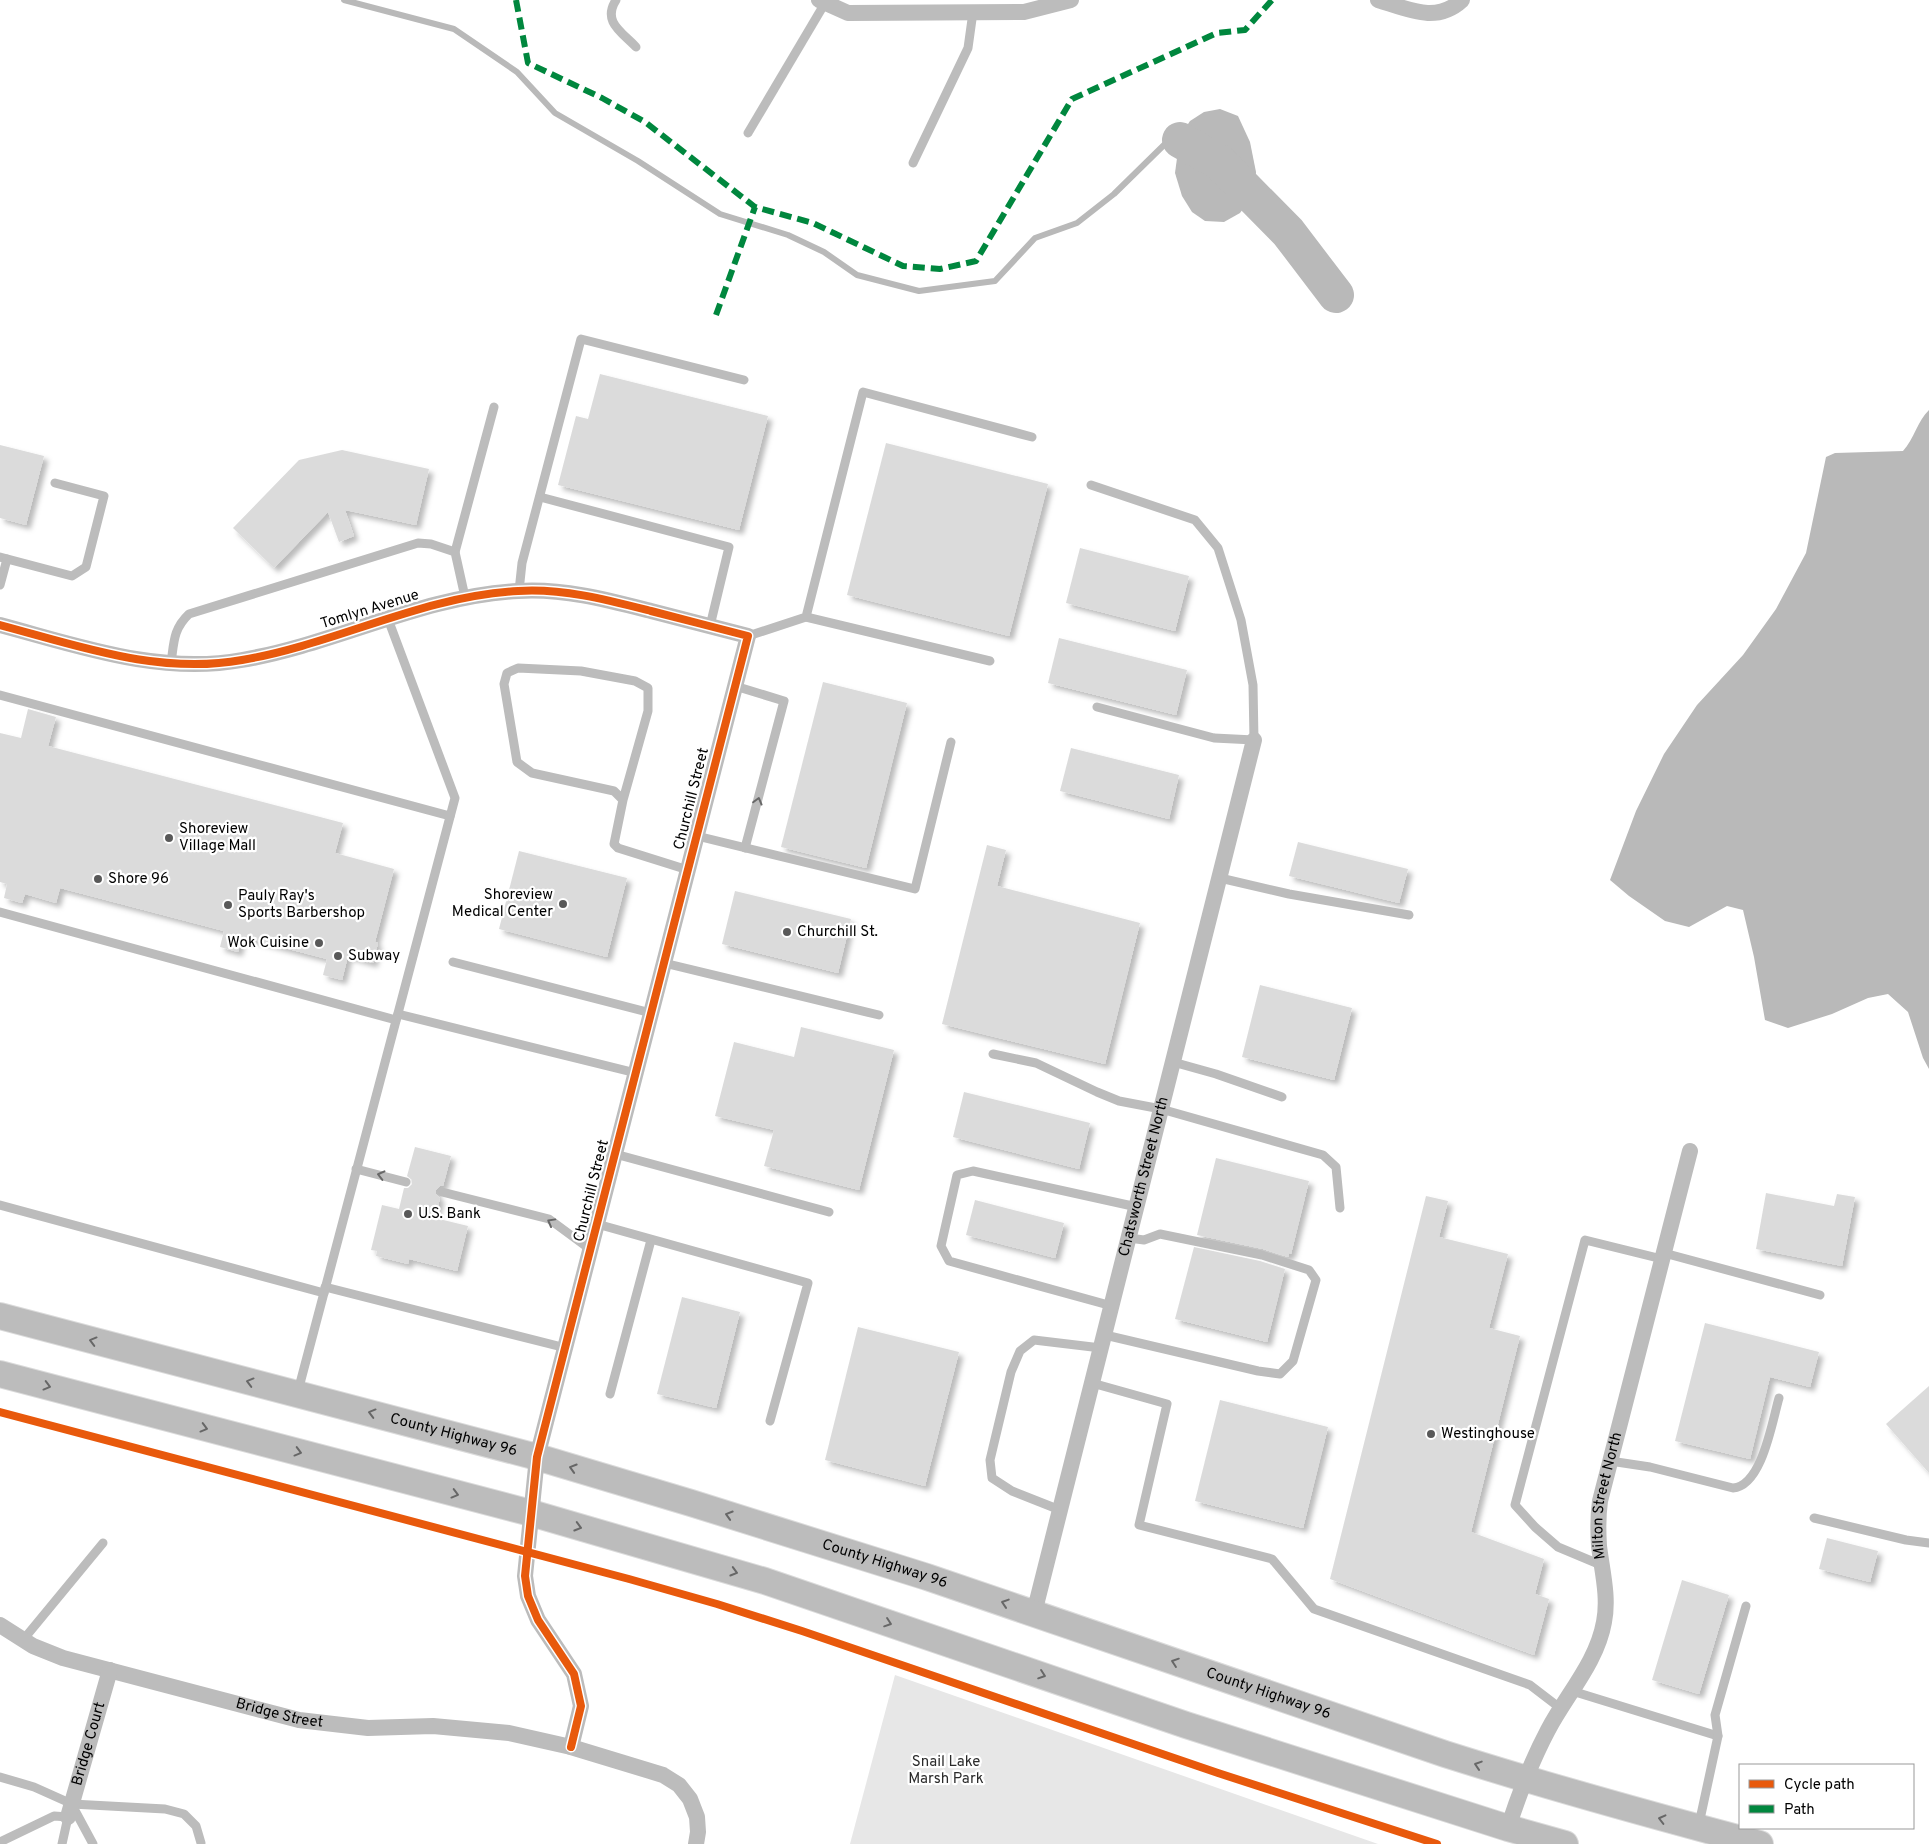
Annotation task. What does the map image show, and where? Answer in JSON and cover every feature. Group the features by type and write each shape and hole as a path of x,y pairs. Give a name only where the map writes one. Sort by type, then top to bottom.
{"main road":[{"name":"County Highway 96","path":"0,1316 538,1457 918,1574 1524,1780 1760,1844"},
{"path":"0,1374 531,1514 766,1581 1186,1725 1508,1828 1565,1844"}],"street":[{"path":"822,1 848,12 1024,12 1071,0"},
{"path":"1378,0 1431,15 1452,9 1462,0"},
{"name":"Tomlyn Avenue","path":"0,625 108,654 152,662 197,664 241,661 288,650 432,605 465,597 519,590 565,592 612,601 748,636"},
{"name":"Churchill Street","path":"571,1747 580,1706 574,1674 538,1620 528,1596 525,1576 538,1457 748,636"},
{"name":"Chatsworth Street North","path":"1034,1612 1254,740"},
{"name":"Milton Street North","path":"1508,1828 1524,1780 1560,1708 1582,1677 1598,1644 1604,1622 1606,1600 1598,1523 1600,1501 1690,1151"},
{"name":"Bridge Street","path":"0,1625 23,1640 63,1658 299,1720 368,1728 433,1726 509,1734 571,1747"},
{"name":"Bridge Court","path":"70,1811 110,1670"},
{"path":"571,1747 663,1775 678,1785 690,1799 697,1817 698,1832 696,1844"}],"lane":[{"path":"616,0 610,8 612,23 636,47"},
{"path":"748,133 822,1"},
{"path":"913,163 968,48 973,12"},
{"path":"519,590 522,563 581,339 744,380"},
{"path":"806,617 863,392 1032,437"},
{"path":"465,597 455,552 494,407"},
{"path":"0,584 3,558 72,576 86,567 104,496 55,483"},
{"path":"1090,485 1194,520 1218,548 1240,620 1253,685 1254,740 1214,738 1097,707"},
{"path":"540,497 729,547 710,626"},
{"path":"171,663 180,623 189,614 418,543 431,544 455,552"},
{"path":"748,636 806,617 990,661"},
{"path":"297,1394 455,798 388,619"},
{"path":"622,800 614,792 532,773 517,762 504,684 508,673 518,668 581,671 635,681 648,688 648,711 622,800 614,844 618,848 688,870"},
{"path":"735,686 784,701 745,848"},
{"path":"0,695 450,816"},
{"path":"697,836 914,889 951,742"},
{"path":"1220,878 1289,894 1409,915"},
{"path":"0,912 397,1017 636,1073"},
{"path":"453,962 651,1013"},
{"path":"664,963 879,1015"},
{"path":"993,1054 1036,1063 1119,1101 1161,1109 1323,1155 1336,1167 1340,1208"},
{"path":"1173,1062 1216,1074 1282,1097"},
{"path":"615,1154 829,1212"},
{"path":"356,1169 406,1182"},
{"path":"1112,1306 949,1260 941,1246 957,1175 973,1170 1137,1207"},
{"path":"442,1192 549,1219 591,1250"},
{"path":"0,1205 324,1290 566,1348"},
{"path":"597,1224 808,1283 770,1421"},
{"path":"1060,1510 1012,1491 992,1478 990,1460 1011,1372 1020,1351 1034,1340 1103,1341 1280,1374 1293,1361 1316,1280 1309,1270 1262,1255 1160,1234 1144,1240 1129,1238"},
{"path":"610,1394 651,1240"},
{"path":"1602,1565 1558,1547 1515,1505 1585,1240 1663,1256 1820,1295"},
{"path":"1092,1383 1167,1404 1139,1525 1272,1559 1314,1609 1530,1685 1560,1708"},
{"path":"1610,1461 1650,1467 1733,1488 1740,1488 1749,1480 1760,1463 1779,1398"},
{"path":"1814,1518 1906,1540 1929,1542"},
{"path":"23,1640 104,1543"},
{"path":"1698,1828 1718,1736 1715,1714 1746,1606"},
{"path":"1572,1691 1718,1736"},
{"path":"0,1777 34,1786 70,1811 93,1844"},
{"path":"0,1842 54,1816 70,1811 165,1809 184,1814 196,1826 201,1843"},
{"path":"62,1844 70,1811"}],"green space":[{"name":"Snail Lake Marsh Park","path":"895,1675 1378,1844 850,1844"}],"shaded area":[{"path":"1220,109 1238,116 1250,142 1256,172 1255,192 1240,213 1224,222 1205,221 1192,212 1182,196 1175,173 1180,136 1190,121 1204,112"},
{"path":"1929,410 1929,1069 1923,1058 1908,1012 1888,994 1868,998 1832,1014 1788,1028 1765,1020 1754,957 1743,910 1727,906 1689,927 1665,921 1610,880 1636,811 1664,754 1697,705 1743,655 1776,609 1806,553 1826,457 1835,453 1903,451"}],"building":[{"path":"600,374 768,416 739,530 558,485 576,416 588,419"},
{"path":"886,443 1048,484 1009,636 847,595"},
{"path":"0,445 44,456 26,525 0,518"},
{"path":"342,450 429,469 416,525 345,510 354,536 339,542 328,512 274,568 233,528 299,460"},
{"path":"1080,548 1189,576 1175,631 1066,603"},
{"path":"1059,638 1187,670 1176,715 1048,683"},
{"path":"823,682 907,703 866,868 781,847"},
{"name":"Shoreview Village Mall","path":"28,709 56,717 48,746 343,823 335,853 394,869 375,942 378,943 373,963 348,956 342,980 323,975 327,959 242,937 238,952 220,947 224,931 60,888 56,903 25,894 22,903 4,898 7,884 0,882 0,733 21,738"},
{"path":"1071,748 1179,775 1169,819 1060,791"},
{"path":"1298,842 1408,869 1399,903 1289,876"},
{"path":"987,845 1006,850 997,886 1140,923 1105,1064 942,1024"},
{"name":"Shoreview Medical Center","path":"519,851 627,878 607,957 499,929"},
{"name":"Churchill St.","path":"735,891 851,919 838,973 722,944"},
{"path":"1260,985 1352,1008 1334,1080 1242,1057"},
{"path":"801,1027 894,1050 859,1190 764,1166 774,1130 715,1116 734,1042 794,1057"},
{"path":"964,1092 1090,1123 1079,1169 953,1137"},
{"name":"U.S. Bank","path":"415,1147 451,1156 443,1186 436,1190 436,1194 440,1198 435,1218 468,1226 457,1271 409,1259 408,1264 376,1256 377,1251 371,1250 382,1205 399,1209 404,1188 408,1188 412,1184 412,1180 407,1176"},
{"path":"1216,1158 1309,1181 1291,1254 1289,1253 1288,1257 1263,1249 1197,1235"},
{"path":"1766,1193 1834,1206 1837,1194 1855,1197 1842,1266 1756,1249"},
{"name":"Westinghouse","path":"1426,1196 1448,1201 1439,1237 1508,1254 1489,1328 1520,1336 1471,1532 1544,1559 1535,1594 1549,1599 1534,1655 1330,1579"},
{"path":"975,1200 1064,1223 1055,1258 966,1235"},
{"path":"1194,1247 1260,1261 1285,1269 1267,1342 1175,1319"},
{"path":"682,1297 740,1312 716,1408 657,1394"},
{"path":"1705,1323 1819,1352 1810,1387 1770,1377 1750,1459 1675,1441"},
{"path":"858,1327 959,1352 925,1486 825,1460"},
{"path":"1929,1386 1929,1473 1886,1424"},
{"path":"1220,1400 1328,1427 1303,1528 1195,1501"},
{"path":"1827,1538 1878,1551 1870,1582 1819,1569"},
{"path":"1682,1580 1729,1595 1699,1694 1652,1680"}],"waterway":[{"path":"344,0 454,29 517,72 555,113 638,161 720,214 788,235 824,252 857,275 919,291 995,281 1035,238 1077,223 1114,194 1166,143 1180,140"},
{"path":"1180,140 1219,162 1288,232 1336,295"}],"marked path":[{"path":"516,0 528,63 602,98 645,122 755,207 813,223 903,266 940,269 976,261 1072,99 1217,33 1245,30 1272,0"},
{"path":"716,315 755,207"}],"cycle path":[{"path":"0,625 120,656 180,664 211,664 277,653 448,602 482,595 518,591 552,591 602,599 748,636 537,1457 525,1576 528,1596 538,1620 574,1674 581,1706 571,1747"},
{"path":"0,1412 717,1604 802,1631 1218,1773 1437,1844"}],"place":[{"name":"Shoreview Village Mall","path":"169,838"},
{"name":"Shore 96","path":"98,879"},
{"name":"Shoreview Medical Center","path":"563,904"},
{"name":"Pauly Ray's Sports Barbershop","path":"228,905"},
{"name":"Churchill St.","path":"787,932"},
{"name":"Wok Cuisine","path":"319,943"},
{"name":"Subway","path":"338,956"},
{"name":"U.S. Bank","path":"408,1214"},
{"name":"Westinghouse","path":"1431,1434"}]}
